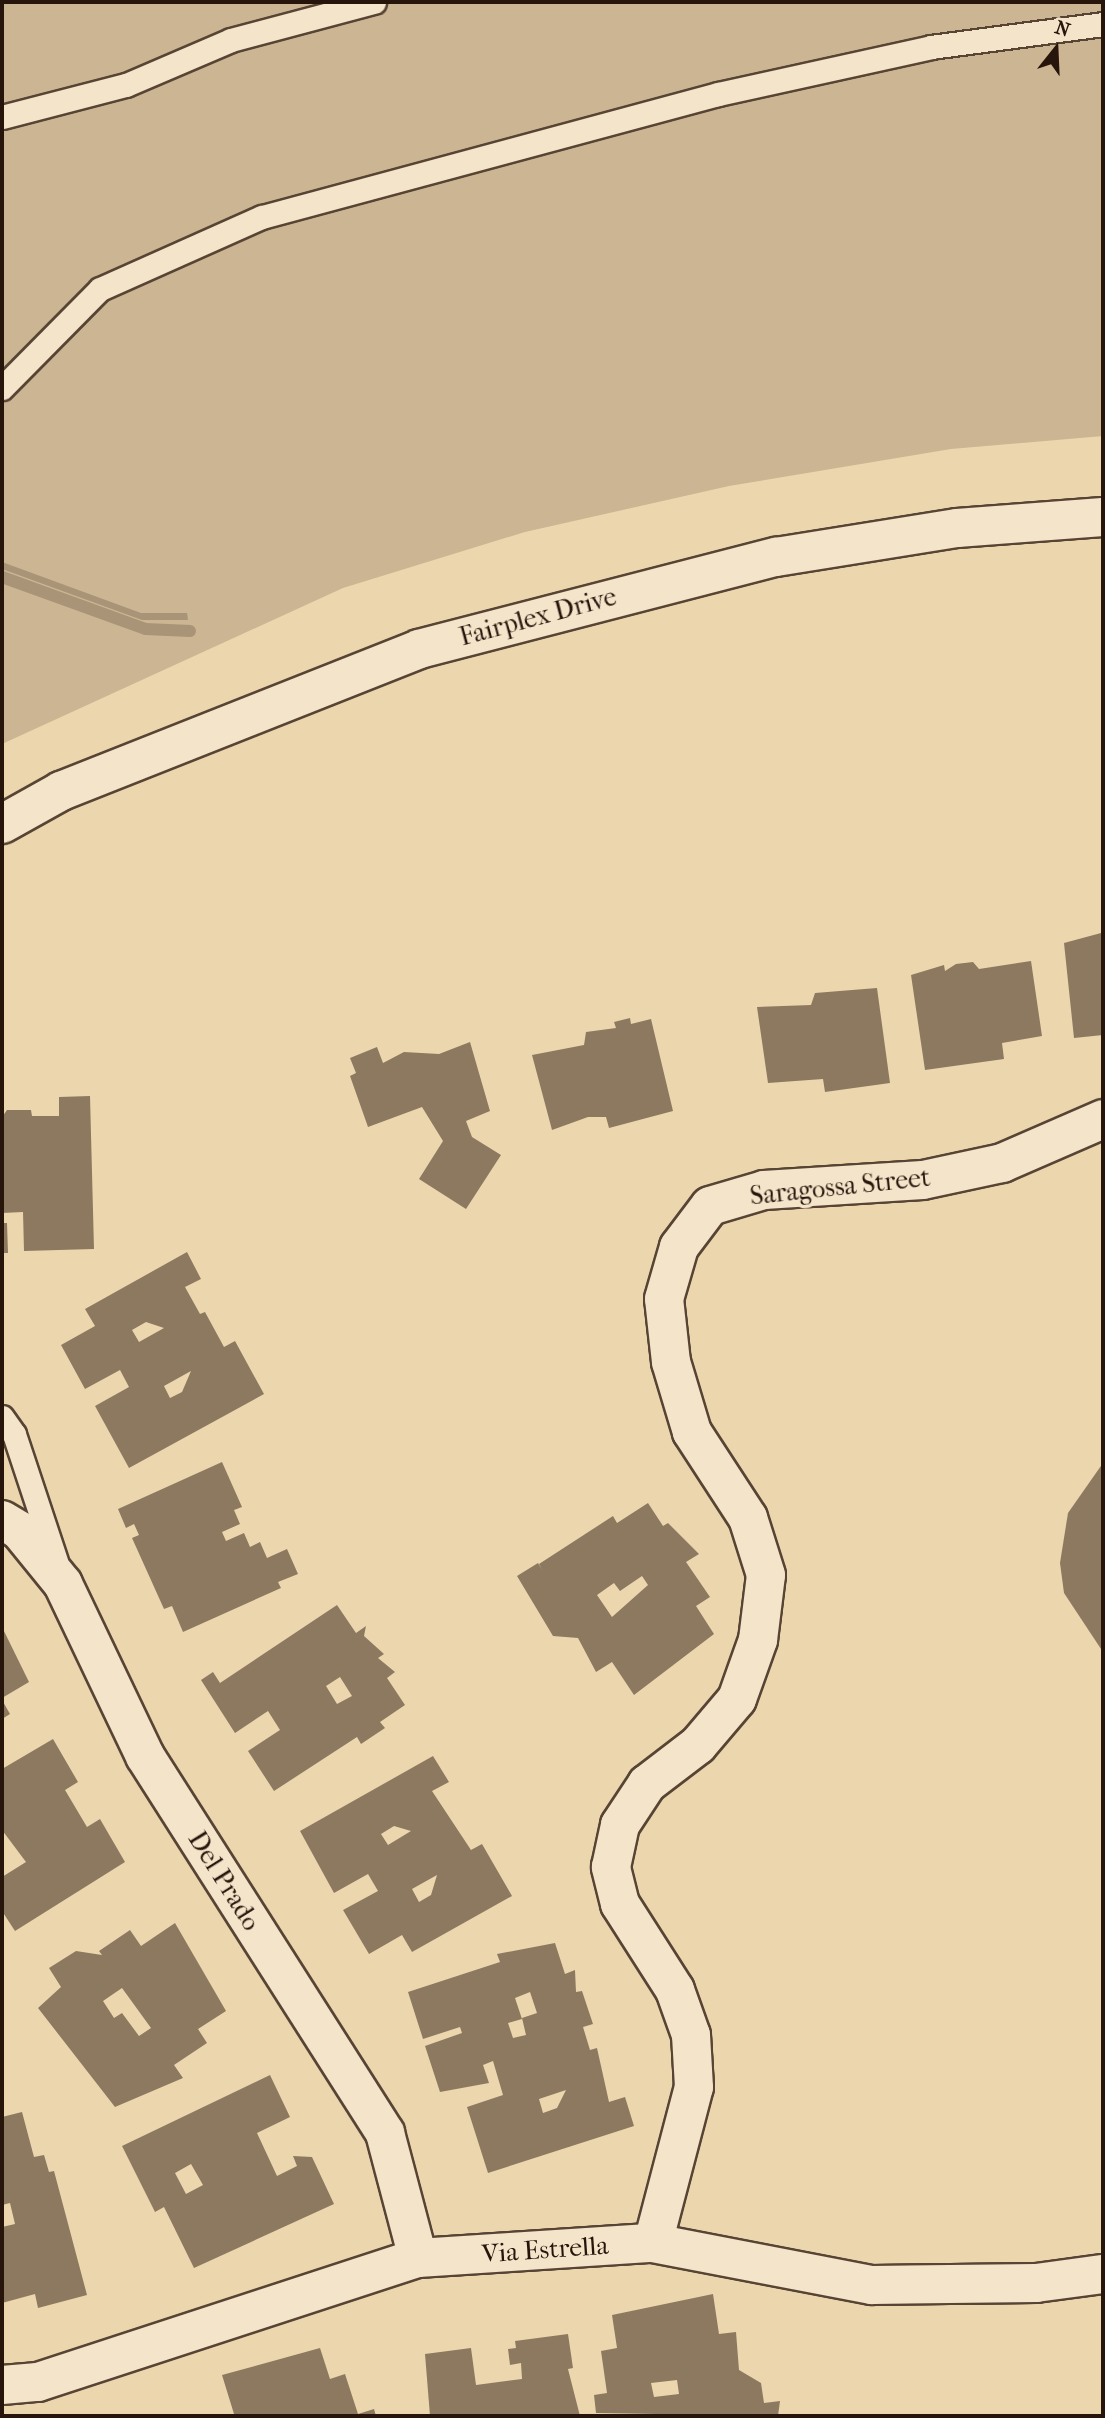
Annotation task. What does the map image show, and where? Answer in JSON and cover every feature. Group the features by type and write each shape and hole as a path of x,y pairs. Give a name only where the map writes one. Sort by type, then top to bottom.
{"street":[{"name":"Fairplex Drive","path":"2,824 74,785 432,645 776,557 957,528 1103,517"},
{"name":"Saragossa Street","path":"653,2244 694,2087 691,2035 675,1990 620,1904 611,1867 620,1825 647,1784 698,1745 737,1699 758,1640 766,1575 748,1518 692,1432 671,1362 664,1298 679,1247 710,1206 743,1196 936,1178 1002,1163 1103,1119"},
{"name":"Del Prado","path":"2,1520 20,1531 63,1584 145,1756 385,2133 418,2258"},
{"name":"Via Estrella","path":"2,2385 38,2382 418,2258 653,2244 872,2285 1035,2283 1103,2274"}],"lane":[{"path":"2,117 126,85 231,40 374,2"},
{"path":"2,388 100,289 262,217 718,94 931,47 1103,24"},
{"path":"2,1417 14,1434 63,1584"}],"shaded area":[{"path":"2,2 1103,2 1103,436 951,449 729,486 525,532 343,588 2,744"},
{"path":"2,562 141,613 187,613 188,620 142,620 2,569"}],"building":[{"path":"1101,933 1103,1035 1074,1038 1064,943"},
{"path":"1031,961 1042,1036 1002,1043 1004,1059 925,1070 911,975 944,965 945,971 956,964 973,962 979,969"},
{"path":"877,988 890,1083 825,1092 823,1079 768,1083 757,1007 811,1005 815,993"},
{"path":"630,1018 631,1024 651,1019 673,1111 609,1128 606,1117 588,1117 552,1130 532,1055 584,1045 586,1032 616,1028 614,1022"},
{"path":"470,1042 490,1111 466,1121 472,1137 501,1155 466,1209 419,1179 443,1141 422,1107 368,1127 350,1076 356,1073 350,1058 377,1047 383,1063 404,1052 439,1054"},
{"path":"90,1096 94,1249 24,1251 23,1212 2,1213 2,1117 7,1110 31,1110 32,1116 59,1116 59,1097"},
{"path":"2,1223 7,1223 8,1253 2,1253"},
{"path":"187,1252 201,1279 185,1287 200,1314 205,1312 224,1347 235,1341 264,1394 129,1468 95,1406 129,1387 120,1370 85,1389 61,1345 95,1326 85,1309","holes":["146,1322 164,1328 139,1342 132,1330","191,1371 182,1392 170,1398 164,1386"]},
{"path":"222,1462 242,1507 234,1510 240,1524 222,1532 226,1541 244,1533 250,1547 260,1542 267,1558 287,1549 298,1574 278,1582 281,1588 183,1632 172,1606 164,1609 132,1538 139,1535 134,1524 126,1528 118,1509"},
{"path":"1103,1463 1103,1652 1064,1593 1060,1563 1068,1513"},
{"path":"648,1503 663,1526 668,1523 699,1554 686,1562 710,1597 696,1606 714,1634 634,1695 612,1662 596,1672 578,1638 553,1636 517,1576 538,1563 542,1570 539,1564 613,1516 617,1523","holes":["642,1576 648,1585 612,1617 597,1595 614,1583 620,1591"]},
{"path":"337,1605 356,1633 366,1626 364,1636 384,1654 378,1658 395,1672 387,1678 405,1705 380,1722 385,1728 361,1744 357,1737 274,1791 248,1751 280,1730 268,1711 235,1733 201,1680 213,1672 220,1683","holes":["340,1677 352,1696 337,1704 326,1686"]},
{"path":"2,1627 29,1682 2,1698"},
{"path":"2,1700 10,1714 2,1719"},
{"path":"53,1739 78,1782 65,1790 87,1827 100,1819 125,1862 15,1931 2,1911 2,1877 26,1862 2,1830 2,1769"},
{"path":"433,1756 449,1782 432,1791 471,1850 482,1844 512,1896 412,1952 402,1935 369,1954 343,1910 378,1891 368,1874 334,1893 300,1831","holes":["394,1826 411,1831 388,1845 381,1834","437,1875 431,1895 419,1902 412,1889"]},
{"path":"175,1923 226,2011 198,2029 207,2043 174,2065 183,2078 115,2107 38,2008 61,1987 49,1968 76,1951 102,1955 99,1951 130,1930 141,1946","holes":["122,1988 151,2028 139,2036 122,2013 114,2018 103,2001"]},
{"path":"555,1943 565,1974 575,1970 576,1992 582,1991 593,2024 583,2027 590,2050 597,2048 609,2102 625,2097 634,2126 488,2173 467,2107 503,2095 493,2061 483,2065 489,2083 440,2092 425,2046 462,2033 460,2027 423,2039 408,1992 500,1962 497,1954","holes":["530,1992 537,2013 522,2018 526,2035 513,2038 508,2023 522,2019 515,1998","566,2090 557,2108 543,2113 539,2099"]},
{"path":"270,2075 290,2117 257,2133 277,2176 297,2166 293,2156 312,2157 334,2204 194,2268 164,2207 155,2212 122,2146","holes":["191,2164 203,2185 186,2194 175,2173"]},
{"path":"22,2112 34,2157 44,2155 49,2172 54,2171 87,2295 38,2308 35,2294 2,2303 2,2227 15,2224 10,2203 2,2205 2,2117"},
{"path":"713,2294 719,2334 736,2332 739,2370 761,2383 764,2403 780,2401 778,2416 596,2413 594,2395 607,2393 601,2351 617,2348 612,2315","holes":["677,2380 679,2394 654,2397 651,2383"]},
{"path":"568,2334 573,2368 568,2369 580,2416 430,2416 425,2354 471,2348 476,2385 522,2379 521,2363 510,2365 508,2349 516,2348 515,2341"},
{"path":"320,2348 330,2379 345,2374 358,2414 374,2409 376,2416 229,2416 234,2414 222,2375"}],"waterway":[{"path":"2,577 146,629 190,631"}]}
